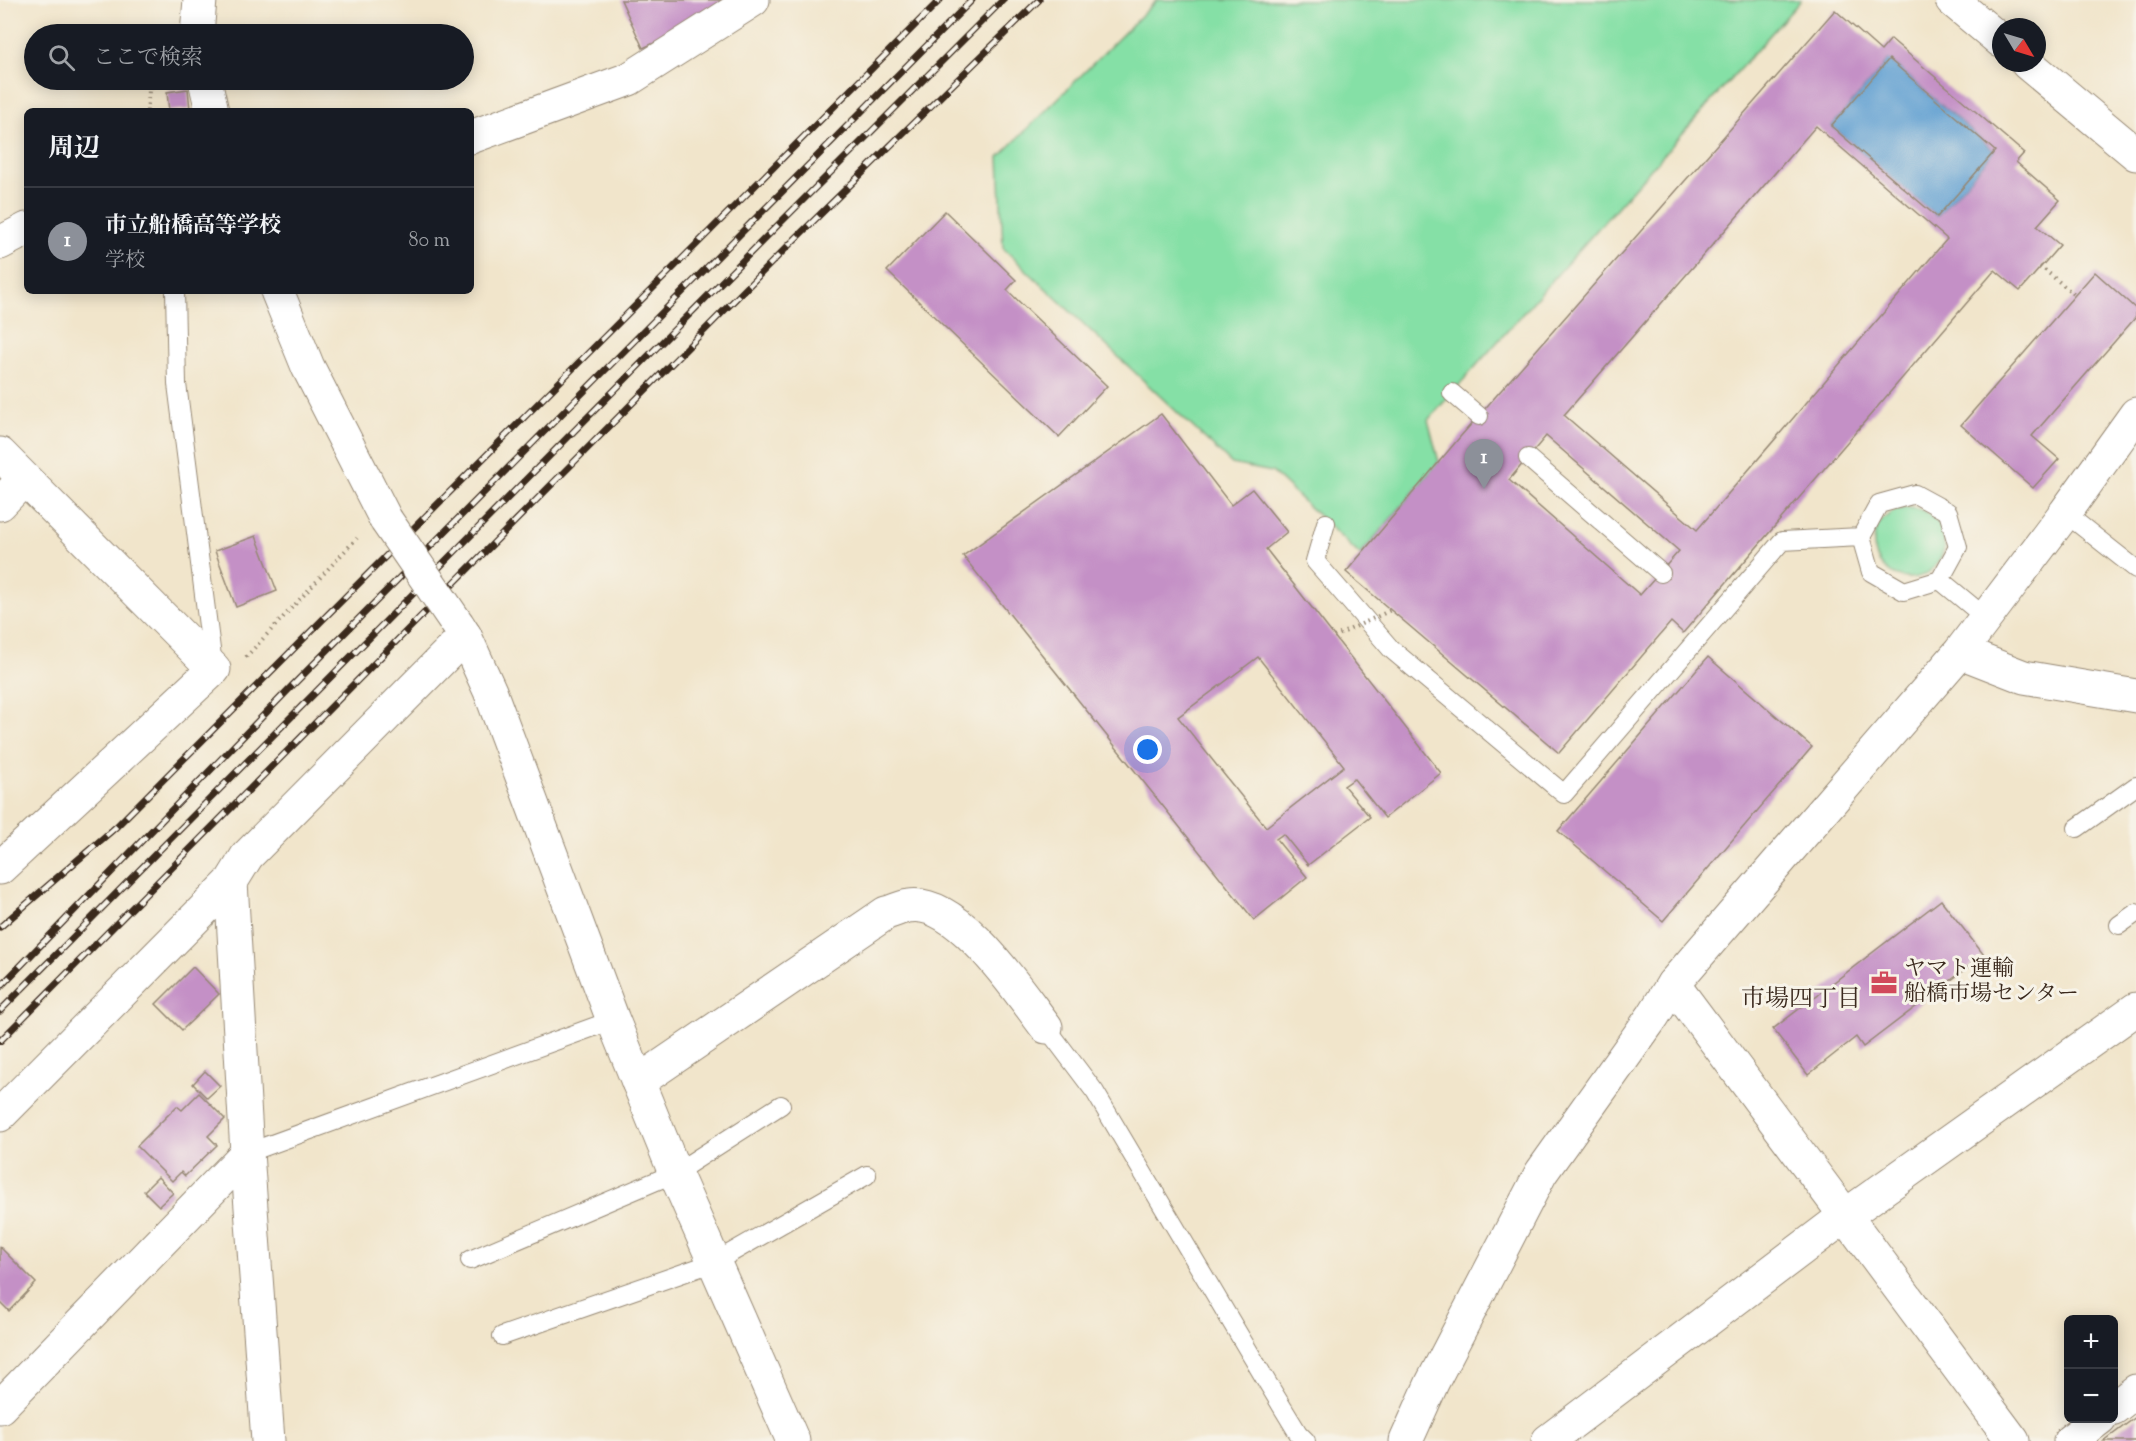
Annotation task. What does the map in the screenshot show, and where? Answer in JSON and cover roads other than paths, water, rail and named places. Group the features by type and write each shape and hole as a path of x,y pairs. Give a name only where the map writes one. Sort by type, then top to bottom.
{"street":[{"path":"198,24 200,0"},
{"path":"474,135 629,79 753,0"},
{"path":"1952,0 1992,33"},
{"path":"2038,72 2136,154"},
{"path":"207,90 211,108"},
{"path":"0,243 24,231"},
{"path":"277,294 308,367 383,516 462,630 490,692 613,1020 788,1439"},
{"path":"1406,1441 1432,1383 1541,1173 1673,984 1960,652 2066,513 2136,414"},
{"path":"0,454 214,669 0,868"},
{"path":"0,504 24,479"},
{"path":"0,1115 231,882 247,856 462,630"},
{"path":"1960,652 2024,677 2136,696"},
{"path":"231,882 247,1153 268,1441"},
{"path":"638,1082 886,913 910,905 930,908 948,916 965,929 979,943 1046,1027"},
{"path":"1673,984 2013,1441"},
{"path":"1548,1441 1845,1216 2136,1009"},
{"path":"0,1407 247,1153"},
{"path":"2118,1405 2136,1391"},
{"path":"2070,1441 2095,1423"}],"lane":[{"path":"176,294 177,384 214,669"},
{"path":"1452,393 1479,416"},
{"path":"1528,458 1660,573"},
{"path":"1915,494 1948,512 1958,547 1940,580 1904,591 1871,572 1861,537 1879,504 1915,494"},
{"path":"2066,513 2136,569"},
{"path":"1326,523 1314,561 1391,649 1564,794 1709,614 1782,541 1861,537"},
{"path":"1940,580 1986,618"},
{"path":"2077,828 2136,786"},
{"path":"2120,925 2136,914"},
{"path":"247,1153 613,1020"},
{"path":"1046,1027 1095,1092 1261,1372 1306,1441"},
{"path":"470,1260 675,1173 781,1105"},
{"path":"502,1336 715,1262 867,1175"}],"water":[{"path":"1889,59 1995,151 1937,217 1831,126"}],"railway":[{"path":"0,927 116,827 940,0"},
{"path":"0,987 291,687 972,0"},
{"path":"0,1011 1003,0"},
{"path":"0,1041 794,240 1039,0"}],"place":[{"name":"市立船橋高等学校","path":"1484,489"},
{"name":"ヤマト運輸 船橋市場センター","path":"1884,983"}],"district":[{"name":"市場四丁目","path":"1801,1000"}]}
